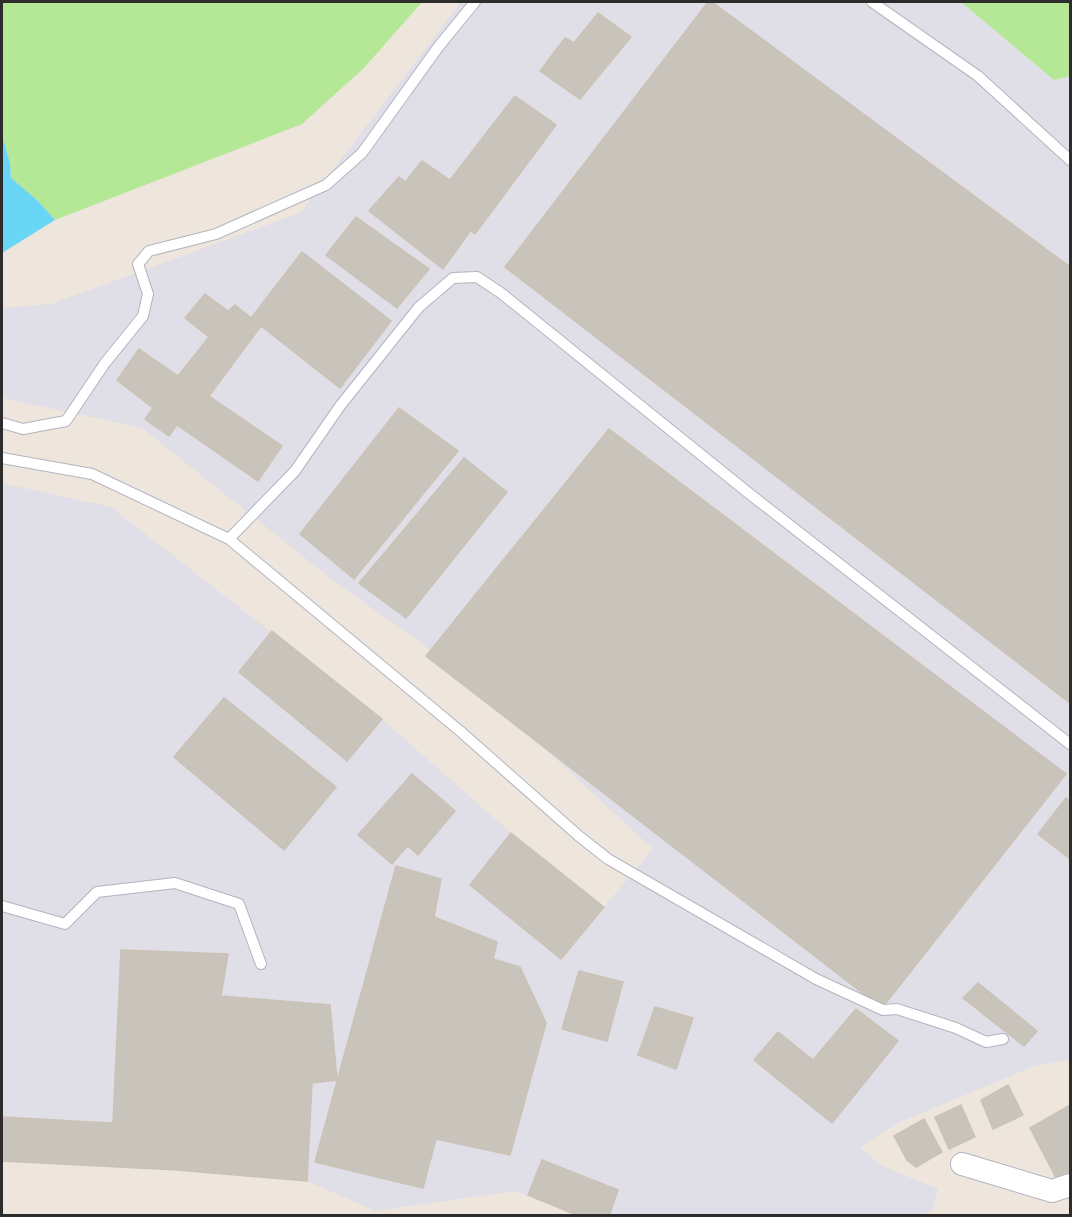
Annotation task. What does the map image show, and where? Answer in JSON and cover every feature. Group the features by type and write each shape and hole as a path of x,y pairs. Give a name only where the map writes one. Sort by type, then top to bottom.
{"street":[{"path":"962,1164 1052,1191 1071,1185"}],"lane":[{"path":"2,423 23,429 66,421 105,363 143,316 148,294 138,264 149,251 216,234 326,185 362,153 439,46 475,2"},
{"path":"872,2 978,76 1071,160"},
{"path":"229,539 295,471 340,406 419,307 453,278 477,277 501,293 746,491 1071,744"},
{"path":"2,458 92,474 229,539 460,731 608,859 816,979 850,996 884,1010 897,1009 956,1028 986,1042 1002,1039"},
{"path":"2,906 65,924 97,892 174,883 239,904 261,964"}],"shaded area":[{"path":"461,2 961,2 1054,80 1070,76 1070,1060 1035,1066 900,1122 860,1147 880,1165 938,1189 933,1208 926,1215 578,1215 516,1191 376,1211 307,1181 177,1170 2,1161 2,483 111,507 382,719 511,833 604,907 653,849 464,674 334,581 142,428 2,398 2,308 51,304 300,213"}],"green space":[{"path":"2,2 422,2 364,68 302,124 55,220 37,200 11,178 10,163 2,135"},
{"path":"961,2 1070,2 1070,76 1054,80"}],"water":[{"path":"2,135 10,163 11,178 37,200 55,220 2,253"}],"building":[{"path":"708,2 712,2 1070,267 1070,703 505,267"},
{"path":"598,13 631,37 580,99 540,71 565,38 574,43"},
{"path":"515,96 556,125 475,234 406,181 422,161 450,180"},
{"path":"399,177 471,230 443,269 369,211"},
{"path":"356,217 429,269 397,308 326,255"},
{"path":"302,252 391,321 340,388 251,318"},
{"path":"205,294 228,311 235,305 261,326 209,396 282,446 258,481 177,425 169,436 145,419 153,408 117,380 139,349 178,376 209,337 185,318"},
{"path":"399,408 458,451 354,579 300,534"},
{"path":"609,429 1066,774 882,1008 426,656"},
{"path":"464,458 507,492 406,618 359,583"},
{"path":"272,631 382,719 347,761 239,672"},
{"path":"224,698 336,787 284,850 174,757"},
{"path":"412,774 445,802 392,864 358,835"},
{"path":"1066,798 1070,801 1070,859 1038,834"},
{"path":"445,802 455,811 418,855 408,846"},
{"path":"511,833 604,907 561,959 470,885"},
{"path":"396,866 441,879 434,917 497,942 493,959 520,967 546,1023 510,1155 436,1139 423,1188 315,1162"},
{"path":"121,950 228,954 221,996 330,1005 337,1080 312,1083 307,1181 177,1170 180,1127 113,1123"},
{"path":"579,971 623,982 607,1041 562,1029"},
{"path":"978,983 1037,1031 1024,1046 963,998"},
{"path":"655,1007 693,1018 676,1069 638,1055"},
{"path":"856,1009 898,1041 832,1123 754,1060 778,1032 813,1060"},
{"path":"1008,1085 1023,1115 993,1129 981,1100"},
{"path":"961,1105 975,1137 949,1149 935,1117"},
{"path":"1070,1105 1070,1183 1061,1187 1030,1128"},
{"path":"2,1117 180,1127 177,1170 2,1161"},
{"path":"924,1119 942,1152 916,1167 907,1160 894,1136"},
{"path":"542,1160 618,1190 609,1216 579,1216 528,1195"}]}
